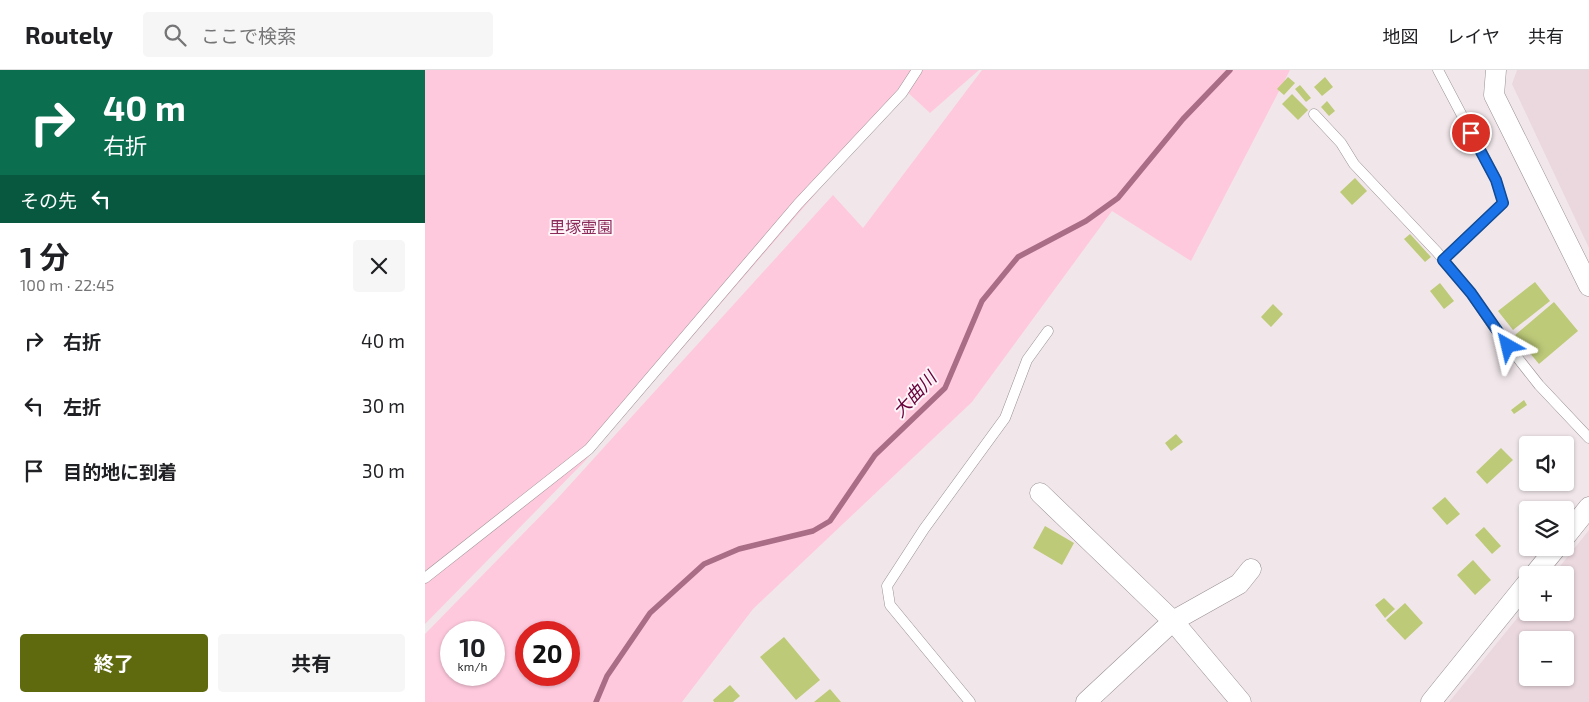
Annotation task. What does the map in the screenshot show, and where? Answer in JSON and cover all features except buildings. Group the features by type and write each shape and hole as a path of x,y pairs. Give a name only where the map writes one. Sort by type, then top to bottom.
{"street":[{"path":"1496,70 1494,95 1589,286"},
{"path":"1040,493 1173,621 1241,702"},
{"path":"1574,526 1589,507"},
{"path":"1541,566 1549,556"},
{"path":"1086,702 1173,621 1239,584 1251,569"},
{"path":"1431,702 1519,593"}],"lane":[{"path":"425,578 589,449 798,204 902,93 917,70"},
{"path":"1438,70 1496,180 1503,203 1443,260"},
{"path":"1314,114 1341,143 1354,164 1443,260 1539,385 1589,438"},
{"path":"970,702 890,605 887,586 924,529 1005,418 1027,360 1047,331"}],"shaded area":[{"path":"1517,70 1589,70 1589,248 1512,84"},
{"path":"1589,530 1589,702 1449,702 1519,616 1519,621 1574,621 1574,566 1560,566 1568,556 1574,556 1574,549"}],"green space":[{"name":"里塚霊園","path":"425,70 979,70 930,113 905,90 585,461 425,624"},
{"path":"982,70 1290,70 1191,261 1112,211 972,402 753,609 682,702 425,702 425,634 557,499 833,195 863,228"}],"waterway":[{"name":"大曲川","path":"596,702 607,676 650,613 704,564 739,549 813,531 830,521 875,455 945,388 982,301 1018,257 1086,221 1118,198 1183,119 1230,70"}],"route":[{"path":"1471,133 1496,180 1503,203 1443,260 1471,293 1508,346"}]}
